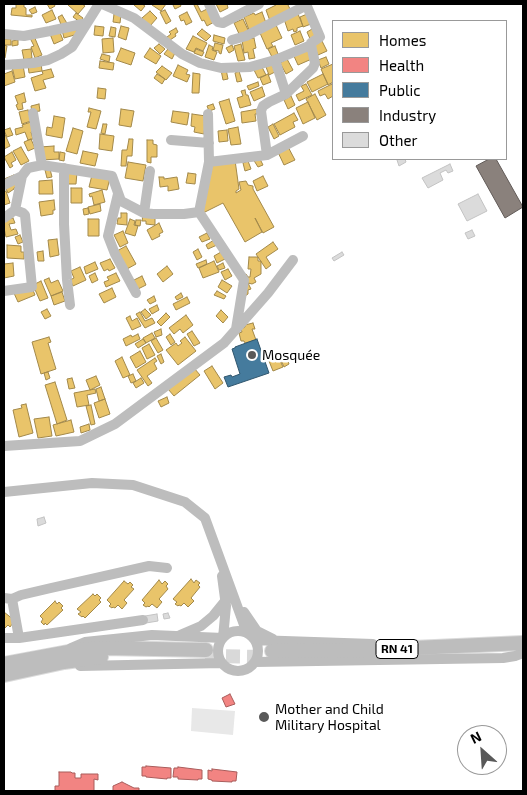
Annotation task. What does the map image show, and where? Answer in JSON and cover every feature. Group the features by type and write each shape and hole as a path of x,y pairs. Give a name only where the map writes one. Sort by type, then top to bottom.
{"highway":[{"name":"RN 41","path":"272,650 369,650 523,642"},
{"path":"4,675 60,658 79,650 104,648 207,652"},
{"name":"RN 41","path":"272,650 326,658 523,652"},
{"path":"4,664 60,658"}],"street":[{"path":"4,65 48,60 62,54 72,47 100,4 134,18 182,54 200,63 221,68 250,68 310,45 320,37 306,4 246,36 232,40"},
{"path":"209,4 216,20 223,23 259,4"},
{"path":"4,34 24,36 88,23"},
{"path":"267,155 261,111 263,106 286,94 313,68 316,63 310,45"},
{"path":"275,60 286,94"},
{"path":"33,113 42,166"},
{"path":"208,114 209,162 199,212 244,280 236,329"},
{"path":"209,162 267,155 303,136"},
{"path":"171,140 208,143"},
{"path":"4,218 15,210 22,176 28,168 42,166 112,176 121,201 144,213 184,214 199,212"},
{"path":"64,168 66,280 70,305"},
{"path":"144,213 150,171"},
{"path":"4,185 22,176"},
{"path":"118,194 108,236 115,254 136,293"},
{"path":"4,291 32,287 25,215 15,210"},
{"path":"4,446 80,441 115,424 224,343 268,293 293,260"},
{"path":"4,492 92,483 133,484 185,502 205,518 219,555 231,600 258,647 258,655 255,662"},
{"path":"19,638 8,599 149,566 166,568"},
{"path":"60,658 84,642 152,635 176,636 201,626 231,600"},
{"path":"222,663 218,648 223,638 231,600"},
{"path":"231,600 272,650"},
{"path":"4,638 19,638 143,620"},
{"path":"207,652 234,631 241,631 251,636 272,650"},
{"path":"176,636 207,652 232,670 241,671 247,669 272,650"}],"shaded area":[{"path":"192,708 235,711 233,735 191,731"}],"building: Homes":[{"path":"16,4 24,4 26,15 32,15 32,17 11,15 12,8 16,8"},
{"path":"47,4 54,4 55,6 50,9"},
{"path":"69,4 82,4 85,6 78,14"},
{"path":"135,4 142,4 145,6 141,11"},
{"path":"153,4 166,4 161,11"},
{"path":"174,4 180,4 181,6 175,9"},
{"path":"195,4 197,4 201,12 207,9 214,22 207,26 204,20 202,21"},
{"path":"216,4 227,4 228,8 220,12"},
{"path":"276,4 290,4 288,5 291,11 270,21 266,10"},
{"path":"35,7 37,12 32,14 29,10"},
{"path":"52,10 56,19 46,23 42,15"},
{"path":"165,10 171,21 166,24 160,12"},
{"path":"150,11 157,18 150,26 142,18"},
{"path":"187,12 192,22 186,25 179,16"},
{"path":"262,12 266,23 249,30 244,17"},
{"path":"76,13 83,18 80,22 73,17"},
{"path":"114,14 121,15 120,23 113,22"},
{"path":"298,14 303,26 297,28 297,31 294,32 293,29 288,31 284,19"},
{"path":"307,14 311,24 303,27 300,17"},
{"path":"62,15 68,25 62,27 58,17"},
{"path":"243,19 249,32 240,36 234,23"},
{"path":"276,25 282,38 271,43 273,46 267,49 260,33"},
{"path":"75,26 78,34 64,38 62,30"},
{"path":"95,26 104,27 103,36 94,35"},
{"path":"121,26 129,28 126,40 118,37"},
{"path":"111,27 116,28 115,37 109,36"},
{"path":"176,28 178,32 175,34 176,36 170,40 167,37 171,34 169,32"},
{"path":"202,29 211,36 206,41 197,34"},
{"path":"312,29 317,38 311,41 307,32"},
{"path":"59,30 63,40 54,44 50,34"},
{"path":"300,31 304,41 295,45 291,35"},
{"path":"214,35 225,38 224,44 213,41"},
{"path":"34,36 42,55 35,58 31,47 34,46 30,38"},
{"path":"193,36 207,43 203,51 196,48 194,52 186,49"},
{"path":"113,38 114,52 103,53 102,39"},
{"path":"254,38 256,48 253,49 255,58 249,59 248,52 244,53 242,40"},
{"path":"4,39 11,39 11,45 4,45"},
{"path":"321,39 327,51 318,55 312,43"},
{"path":"18,40 18,45 12,46 12,41"},
{"path":"215,43 223,45 221,54 219,51 213,50"},
{"path":"159,44 165,49 160,54 154,48"},
{"path":"241,44 245,60 238,61 234,46"},
{"path":"4,45 7,46 5,58 4,58"},
{"path":"209,45 213,47 212,50 217,52 214,60 205,57"},
{"path":"232,45 234,50 229,53 226,48"},
{"path":"275,46 278,54 272,57 268,49"},
{"path":"309,47 314,58 298,65 293,54"},
{"path":"121,48 135,53 131,65 116,60"},
{"path":"150,48 161,56 156,64 144,57"},
{"path":"31,49 32,58 24,60 22,50"},
{"path":"168,49 175,53 172,59 164,54"},
{"path":"196,49 204,52 202,56 194,53"},
{"path":"102,54 110,56 109,62 100,59"},
{"path":"326,57 329,64 321,68 318,60"},
{"path":"287,59 293,70 286,74 280,63"},
{"path":"100,61 114,63 113,70 99,68"},
{"path":"41,63 42,71 29,73 28,65"},
{"path":"272,64 275,72 269,75 266,67"},
{"path":"332,64 332,83 328,85 321,69"},
{"path":"23,65 25,77 15,79 12,67"},
{"path":"178,65 188,70 186,74 190,75 187,82 173,76"},
{"path":"162,66 172,73 166,80 156,72"},
{"path":"262,67 266,75 258,78 254,70"},
{"path":"51,69 54,77 43,80 46,88 35,91 31,78 43,74 42,71"},
{"path":"226,69 228,79 223,80 221,70"},
{"path":"12,71 15,82 4,86 4,74"},
{"path":"239,71 242,81 237,82 235,73"},
{"path":"193,73 200,74 199,93 192,93"},
{"path":"157,74 165,79 162,84 154,78"},
{"path":"268,74 271,82 263,85 260,78"},
{"path":"323,74 328,84 312,92 307,82"},
{"path":"258,82 259,86 249,90 247,86"},
{"path":"306,84 312,95 299,101 296,95 304,91 301,86"},
{"path":"332,84 332,97 328,99 325,94 320,96 318,91"},
{"path":"262,87 265,96 254,101 250,92"},
{"path":"98,88 106,89 105,99 97,98"},
{"path":"245,90 251,105 240,108 237,98 243,96 241,91"},
{"path":"24,93 26,102 22,103 23,109 18,110 15,96"},
{"path":"315,94 326,115 317,120 306,99"},
{"path":"291,96 295,105 288,109 284,100"},
{"path":"229,99 235,121 226,124 219,102"},
{"path":"308,102 315,118 303,124 296,108"},
{"path":"39,104 40,111 32,112 31,106"},
{"path":"213,104 215,109 209,111 207,106"},
{"path":"89,108 101,111 96,129 87,127 91,112 88,112"},
{"path":"121,109 134,111 131,127 119,125"},
{"path":"258,109 258,114 255,114 256,121 242,123 241,112"},
{"path":"28,110 31,121 22,124 19,112"},
{"path":"173,111 189,113 187,125 171,122"},
{"path":"294,113 298,120 293,122 295,127 280,135 274,124"},
{"path":"192,114 206,116 204,134 194,132 195,127 191,126"},
{"path":"54,116 65,118 62,138 46,135 47,127 52,128"},
{"path":"31,122 33,139 28,140 25,132 16,135 15,129"},
{"path":"103,124 107,124 105,134 101,133"},
{"path":"273,124 279,136 274,139 268,127"},
{"path":"238,127 241,144 231,145 228,129"},
{"path":"10,128 13,135 7,137 4,130"},
{"path":"73,128 83,131 77,154 66,151"},
{"path":"227,130 228,141 219,142 218,131"},
{"path":"4,132 10,146 4,149"},
{"path":"100,134 114,136 112,151 99,149"},
{"path":"31,139 35,148 28,151 24,142"},
{"path":"129,139 133,139 132,156 127,156 126,166 121,166 122,150 127,150"},
{"path":"147,140 153,140 153,144 157,145 157,157 151,157 151,163 147,162"},
{"path":"286,143 295,160 284,165 276,148"},
{"path":"54,146 54,152 59,152 59,159 41,160 40,147"},
{"path":"21,147 29,161 21,165 13,151"},
{"path":"83,151 98,154 95,166 80,163"},
{"path":"12,152 16,160 11,163 13,166 10,168 4,157"},
{"path":"60,152 65,153 64,161 59,160"},
{"path":"259,157 263,165 258,167 253,159"},
{"path":"235,160 239,189 236,193 241,190 239,182 246,181 248,185 253,186 274,227 263,233 255,218 262,232 245,242 223,203 203,213 207,164"},
{"path":"248,161 251,169 245,171 243,163"},
{"path":"128,162 146,165 143,181 125,178"},
{"path":"50,169 52,177 47,178 45,170"},
{"path":"63,171 77,172 76,184 68,184"},
{"path":"188,173 196,174 195,184 186,183"},
{"path":"14,175 19,186 8,193 4,179"},
{"path":"92,175 110,178 107,190 89,187"},
{"path":"263,176 268,186 257,191 253,181"},
{"path":"159,177 164,177 164,179 177,177 179,189 168,191 168,186 160,187"},
{"path":"52,180 53,194 39,194 39,181"},
{"path":"71,188 82,188 82,203 71,203"},
{"path":"102,190 105,202 94,205 92,196 90,197 89,194"},
{"path":"6,191 10,203 4,205 4,192"},
{"path":"54,200 55,210 53,210 53,214 41,216 39,202"},
{"path":"100,204 101,211 90,214 88,207"},
{"path":"88,208 89,214 84,215 83,209"},
{"path":"121,213 127,213 127,225 117,224 118,218 121,218"},
{"path":"143,215 155,215 155,225 146,224 146,221 142,221"},
{"path":"13,218 15,223 9,224 11,230 16,229 18,234 6,237 4,220"},
{"path":"88,219 99,219 99,236 88,236"},
{"path":"130,219 135,221 134,225 138,226 135,236 125,233"},
{"path":"136,220 141,220 140,226 135,225"},
{"path":"159,223 163,232 152,240 147,230"},
{"path":"123,231 128,243 120,247 114,235"},
{"path":"207,233 210,239 202,242 199,237"},
{"path":"20,235 23,242 18,244 15,237"},
{"path":"57,239 59,255 50,257 48,240"},
{"path":"214,240 217,245 208,249 206,245"},
{"path":"273,242 278,249 266,257 271,265 266,269 256,254"},
{"path":"7,245 21,246 21,252 24,252 24,259 7,258"},
{"path":"126,246 136,264 127,269 117,251"},
{"path":"198,249 202,257 197,260 193,252"},
{"path":"43,251 44,261 38,261 37,252"},
{"path":"221,252 225,259 217,263 214,256"},
{"path":"249,257 258,257 258,261 261,261 261,274 254,278 256,282 248,283 251,289 248,290 248,294 245,296 243,275 246,274 250,277 251,269 248,269"},
{"path":"110,259 115,268 104,271 100,263"},
{"path":"206,260 207,264 198,268 196,264"},
{"path":"214,261 219,272 203,278 199,268"},
{"path":"95,262 98,269 86,274 84,267"},
{"path":"13,263 14,276 4,278 4,264"},
{"path":"223,263 225,268 219,270 217,266"},
{"path":"167,266 173,274 163,282 157,274"},
{"path":"80,267 86,280 73,286 70,280 74,278 71,271"},
{"path":"228,269 232,276 225,280 221,272"},
{"path":"95,273 98,280 92,283 89,276"},
{"path":"116,273 120,281 106,287 104,282 109,280 107,277"},
{"path":"142,276 146,285 138,289 134,280"},
{"path":"49,278 51,283 58,280 63,291 51,296 44,280"},
{"path":"222,280 232,286 227,293 218,287"},
{"path":"41,281 48,298 40,301 33,285"},
{"path":"30,283 35,295 18,302 13,291"},
{"path":"112,288 116,297 104,303 99,294"},
{"path":"217,291 226,296 224,299 214,295"},
{"path":"62,292 65,301 54,305 51,296"},
{"path":"181,293 183,297 177,300 175,297"},
{"path":"154,296 156,301 150,304 147,300"},
{"path":"187,297 190,303 176,310 173,304"},
{"path":"157,305 159,310 152,314 149,309"},
{"path":"47,309 51,316 45,319 41,312"},
{"path":"145,309 151,315 146,319 141,312"},
{"path":"221,310 228,317 223,323 216,316"},
{"path":"140,312 145,321 152,318 155,323 145,328 136,314"},
{"path":"166,313 170,317 161,326 157,322"},
{"path":"186,315 193,325 183,333 180,329 174,334 169,328"},
{"path":"130,316 132,321 137,318 141,326 132,330 126,318"},
{"path":"253,323 255,329 252,329 256,340 245,343 241,341 239,333 242,332 241,329 245,325"},
{"path":"161,329 162,335 156,337 154,332"},
{"path":"192,331 200,343 194,346 187,334"},
{"path":"152,333 155,338 146,343 143,338"},
{"path":"138,334 140,339 126,346 123,339"},
{"path":"170,334 175,342 171,345 166,337"},
{"path":"49,337 51,342 48,343 56,369 41,374 32,342"},
{"path":"185,337 196,351 178,365 166,350 176,343 178,346"},
{"path":"156,338 163,350 158,353 151,341"},
{"path":"143,339 146,343 138,348 135,344"},
{"path":"149,344 155,355 147,359 142,348"},
{"path":"140,351 146,362 136,368 130,357"},
{"path":"276,352 283,367 273,371 267,356"},
{"path":"285,353 289,364 284,367 279,356"},
{"path":"161,354 164,362 161,364 157,356"},
{"path":"122,357 130,375 123,378 115,361"},
{"path":"155,358 157,361 154,363 157,369 147,376 152,383 148,386 137,370"},
{"path":"212,366 223,383 215,389 204,371"},
{"path":"194,368 200,375 174,396 168,389"},
{"path":"48,372 50,378 46,380 44,373"},
{"path":"133,374 136,381 131,383 128,376"},
{"path":"96,376 100,385 90,390 86,380"},
{"path":"72,378 75,388 69,389 67,379"},
{"path":"141,378 144,383 136,388 133,383"},
{"path":"55,382 67,420 57,424 45,385"},
{"path":"101,387 105,399 99,401 96,389"},
{"path":"95,389 96,393 87,395 89,405 77,407 74,393"},
{"path":"167,397 169,403 161,407 158,401"},
{"path":"105,399 110,414 99,418 94,403"},
{"path":"26,404 33,433 19,437 13,410 22,408 21,405"},
{"path":"91,405 95,424 91,425 86,406"},
{"path":"49,417 52,436 38,438 34,419"},
{"path":"71,420 74,432 56,436 53,425"},
{"path":"89,424 90,430 81,433 80,427"},
{"path":"191,579 194,583 196,580 200,583 198,585 200,587 191,598 194,601 188,607 184,603 178,606 175,604 177,602 173,599"},
{"path":"159,580 162,584 165,581 168,584 166,586 168,589 159,599 162,602 157,608 152,604 146,607 143,605 145,603 142,600"},
{"path":"124,581 128,584 130,582 133,585 131,587 134,589 124,600 127,603 122,609 118,605 112,608 107,600"},
{"path":"93,594 95,596 97,594 101,598 99,600 101,602 85,618 82,617 78,614 81,612 77,609"},
{"path":"55,601 63,606 61,608 63,610 47,625 45,623 44,625 41,622 43,619 40,616"},
{"path":"4,612 14,620 10,627 8,625 4,627"}],"building: Health":[{"path":"230,694 235,704 226,707 222,698"},
{"path":"142,767 171,768 171,778 142,776"},
{"path":"174,768 202,770 202,779 178,779 178,777 173,777"},
{"path":"212,769 237,772 236,781 212,781 208,779 208,770 212,771"},
{"path":"59,772 75,773 75,778 81,778 81,774 98,774 98,780 94,779 94,791 55,791 55,786 59,786"},
{"path":"122,782 134,788 139,788 139,791 113,791 113,786"}],"building: Public":[{"path":"257,339 269,373 228,387 224,377 240,374 232,349"}],"building: Industry":[{"path":"487,160 497,160 523,207 505,218 476,166"}],"building: Other":[{"path":"397,160 405,160 406,162 399,166"},
{"path":"450,164 453,171 448,173 446,170 440,173 443,180 428,188 422,178"},
{"path":"478,194 487,211 467,221 458,204"},
{"path":"472,230 475,236 468,239 465,233"},
{"path":"342,252 344,255 334,261 332,258"},
{"path":"44,517 46,523 38,526 37,519"},
{"path":"168,613 170,618 164,619 163,614"},
{"path":"157,614 158,621 146,623 145,616"}],"tunnel":[{"path":"205,656 272,657"}],"place":[{"name":"Mosquée","path":"252,355"},
{"name":"Mother and Child Military Hospital","path":"264,717"}]}
